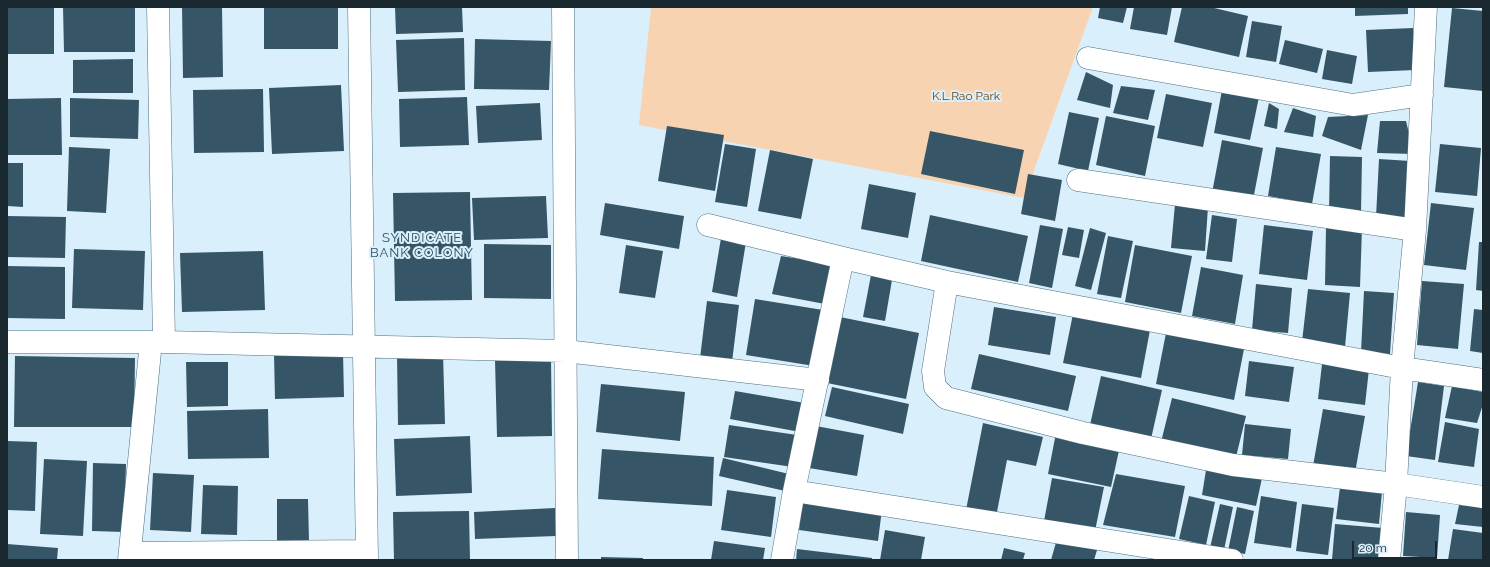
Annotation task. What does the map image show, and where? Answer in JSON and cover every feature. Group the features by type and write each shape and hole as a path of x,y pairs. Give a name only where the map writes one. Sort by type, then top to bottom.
{"street":[{"path":"158,7 157,342 130,556 367,556 360,7"},
{"path":"563,7 567,560"},
{"path":"1389,560 1396,484 1402,368 1415,230 1426,7"},
{"path":"1088,58 1353,105 1422,95"},
{"path":"1078,180 1415,230"},
{"path":"708,225 947,282 1402,368 1483,380"},
{"path":"782,560 794,491 843,258"},
{"path":"947,282 933,371 935,387 946,398 1083,434 1233,465 1396,484 1483,497"},
{"path":"7,342 157,342 565,351 818,380"},
{"path":"794,491 1232,560"}],"green space":[{"name":"K.L.Rao Park","path":"651,7 1093,7 1024,198 639,125"}],"building":[{"path":"7,7 54,7 54,54 7,54"},
{"path":"63,7 135,7 135,52 64,52"},
{"path":"182,7 222,7 223,77 183,78"},
{"path":"264,7 338,7 338,49 264,49"},
{"path":"395,7 462,7 463,32 396,34"},
{"path":"1100,7 1127,7 1123,23 1098,18"},
{"path":"1134,7 1172,7 1167,35 1130,29"},
{"path":"1182,7 1210,7 1248,16 1239,57 1174,42"},
{"path":"1355,7 1408,7 1408,14 1355,16"},
{"path":"1452,8 1483,11 1483,91 1444,87"},
{"path":"1252,21 1282,26 1276,62 1246,57"},
{"path":"1413,28 1415,70 1368,72 1366,30"},
{"path":"464,38 465,90 398,92 396,40"},
{"path":"475,39 551,41 549,90 474,89"},
{"path":"1285,40 1323,49 1317,73 1279,64"},
{"path":"1327,50 1357,56 1352,84 1322,79"},
{"path":"133,59 133,93 73,93 73,60"},
{"path":"1086,72 1113,85 1110,108 1077,100"},
{"path":"341,85 344,151 272,154 269,88"},
{"path":"1121,86 1155,90 1148,120 1113,113"},
{"path":"263,89 264,152 194,153 193,90"},
{"path":"1222,90 1259,97 1250,140 1214,133"},
{"path":"1166,94 1212,103 1203,147 1157,138"},
{"path":"467,97 469,145 400,147 399,99"},
{"path":"61,98 62,155 7,155 7,99"},
{"path":"70,98 139,100 138,139 70,137"},
{"path":"540,103 542,140 478,143 476,106"},
{"path":"1269,103 1279,109 1277,129 1264,126"},
{"path":"1293,108 1316,116 1313,137 1284,132"},
{"path":"1069,112 1099,118 1088,171 1058,164"},
{"path":"1368,115 1361,150 1322,136 1328,117"},
{"path":"1106,116 1155,126 1145,176 1096,165"},
{"path":"1380,121 1406,121 1414,154 1377,153"},
{"path":"667,126 724,135 715,191 658,181"},
{"path":"930,131 1024,150 1015,194 921,174"},
{"path":"1222,140 1263,148 1253,200 1212,193"},
{"path":"725,144 756,149 747,207 715,202"},
{"path":"1440,144 1481,148 1477,196 1435,192"},
{"path":"69,147 110,149 106,213 67,211"},
{"path":"1276,147 1321,154 1312,204 1268,196"},
{"path":"770,150 813,159 801,219 758,211"},
{"path":"1330,156 1362,157 1361,212 1329,212"},
{"path":"1379,159 1410,161 1407,219 1376,217"},
{"path":"7,163 23,163 23,207 7,206"},
{"path":"1028,174 1062,180 1055,221 1021,214"},
{"path":"869,184 916,193 908,238 861,229"},
{"path":"470,192 472,300 395,301 393,193"},
{"path":"546,196 548,238 474,240 472,198"},
{"path":"605,203 684,216 679,249 600,235"},
{"path":"1431,203 1474,208 1466,270 1424,265"},
{"path":"1175,204 1208,207 1205,251 1171,248"},
{"path":"930,215 1028,236 1018,282 921,261"},
{"path":"1212,215 1237,219 1232,262 1206,259"},
{"path":"7,216 66,217 65,258 7,257"},
{"path":"1040,225 1063,229 1052,288 1029,283"},
{"path":"1264,225 1313,231 1307,280 1259,274"},
{"path":"1068,227 1084,230 1079,258 1062,255"},
{"path":"1326,227 1362,228 1360,287 1325,285"},
{"path":"1090,228 1106,233 1091,290 1075,286"},
{"path":"1108,236 1133,241 1121,298 1097,294"},
{"path":"721,238 746,242 737,297 712,292"},
{"path":"1479,242 1483,242 1483,291 1476,290"},
{"path":"484,244 551,245 551,299 484,298"},
{"path":"626,245 663,251 655,298 619,293"},
{"path":"1135,245 1192,256 1181,313 1125,302"},
{"path":"74,249 145,251 143,310 72,308"},
{"path":"263,251 265,310 182,312 180,253"},
{"path":"781,256 832,264 825,304 772,294"},
{"path":"7,266 65,267 65,319 7,318"},
{"path":"1201,267 1243,275 1235,324 1192,316"},
{"path":"871,275 892,280 885,321 863,317"},
{"path":"1422,281 1464,284 1458,349 1417,345"},
{"path":"1256,284 1292,288 1288,333 1252,330"},
{"path":"1308,289 1350,293 1345,347 1302,342"},
{"path":"1364,291 1394,293 1390,354 1361,352"},
{"path":"755,299 823,310 814,366 746,355"},
{"path":"707,301 739,305 732,362 700,358"},
{"path":"994,307 1056,317 1050,355 988,345"},
{"path":"1474,309 1483,310 1483,353 1470,351"},
{"path":"1073,314 1150,330 1141,378 1063,363"},
{"path":"840,317 919,333 906,399 827,383"},
{"path":"1166,333 1244,349 1234,400 1156,384"},
{"path":"343,352 344,397 275,399 274,354"},
{"path":"443,353 445,424 398,425 397,354"},
{"path":"979,354 1076,376 1068,411 971,389"},
{"path":"15,356 135,358 134,427 14,427"},
{"path":"551,359 552,436 497,437 495,360"},
{"path":"1249,361 1294,367 1289,402 1245,396"},
{"path":"186,362 228,362 228,406 187,407"},
{"path":"1322,364 1369,369 1365,405 1318,399"},
{"path":"1101,376 1162,390 1151,439 1090,425"},
{"path":"1418,382 1444,386 1435,460 1406,456"},
{"path":"601,384 685,392 680,441 596,432"},
{"path":"1452,386 1483,392 1483,404 1477,423 1445,418"},
{"path":"832,387 909,404 903,434 825,416"},
{"path":"735,391 805,403 800,432 730,419"},
{"path":"1172,398 1246,416 1235,461 1161,442"},
{"path":"268,409 269,458 188,459 187,411"},
{"path":"1323,409 1365,416 1355,473 1313,466"},
{"path":"1445,422 1479,429 1474,467 1438,462"},
{"path":"983,423 1043,437 1036,466 1007,460 996,517 966,510"},
{"path":"1245,424 1291,429 1288,459 1242,455"},
{"path":"729,425 797,435 793,467 724,457"},
{"path":"816,426 864,435 857,476 809,468"},
{"path":"1056,433 1120,446 1111,487 1048,474"},
{"path":"470,436 472,493 396,496 394,439"},
{"path":"7,441 37,442 35,511 7,510"},
{"path":"602,449 714,457 712,506 598,499"},
{"path":"723,458 789,474 785,491 719,476"},
{"path":"44,459 87,461 83,536 40,534"},
{"path":"93,463 126,464 124,532 92,531"},
{"path":"1206,470 1262,478 1256,506 1202,495"},
{"path":"153,473 194,475 191,532 150,530"},
{"path":"1116,474 1185,486 1175,537 1103,525"},
{"path":"1052,478 1104,487 1095,531 1044,521"},
{"path":"203,485 238,486 237,535 201,534"},
{"path":"1340,487 1382,492 1379,524 1336,519"},
{"path":"727,490 776,497 771,537 721,530"},
{"path":"1189,496 1215,502 1206,545 1179,539"},
{"path":"1261,496 1297,502 1291,548 1254,543"},
{"path":"277,499 308,499 309,541 277,541"},
{"path":"803,499 882,509 878,541 799,530"},
{"path":"1220,504 1233,507 1224,550 1210,548"},
{"path":"1302,504 1334,508 1328,555 1296,551"},
{"path":"1459,505 1483,507 1483,527 1455,524"},
{"path":"1237,507 1254,511 1245,554 1228,551"},
{"path":"555,508 556,536 475,539 474,512"},
{"path":"469,511 470,560 394,560 393,512"},
{"path":"1406,512 1440,515 1437,558 1403,556"},
{"path":"1335,524 1383,528 1380,560 1332,560"},
{"path":"1453,529 1483,533 1483,560 1448,560"},
{"path":"885,530 925,537 921,560 880,560"},
{"path":"1057,539 1097,550 1094,560 1051,560"},
{"path":"714,541 765,548 763,560 711,560"},
{"path":"7,544 58,548 57,560 7,560"},
{"path":"1004,548 1025,553 1023,560 1001,560"},
{"path":"797,549 872,558 872,560 796,560"},
{"path":"601,557 643,558 643,560 601,560"}],"district":[{"name":"SYNDICATE BANK COLONY","path":"422,246"}]}
